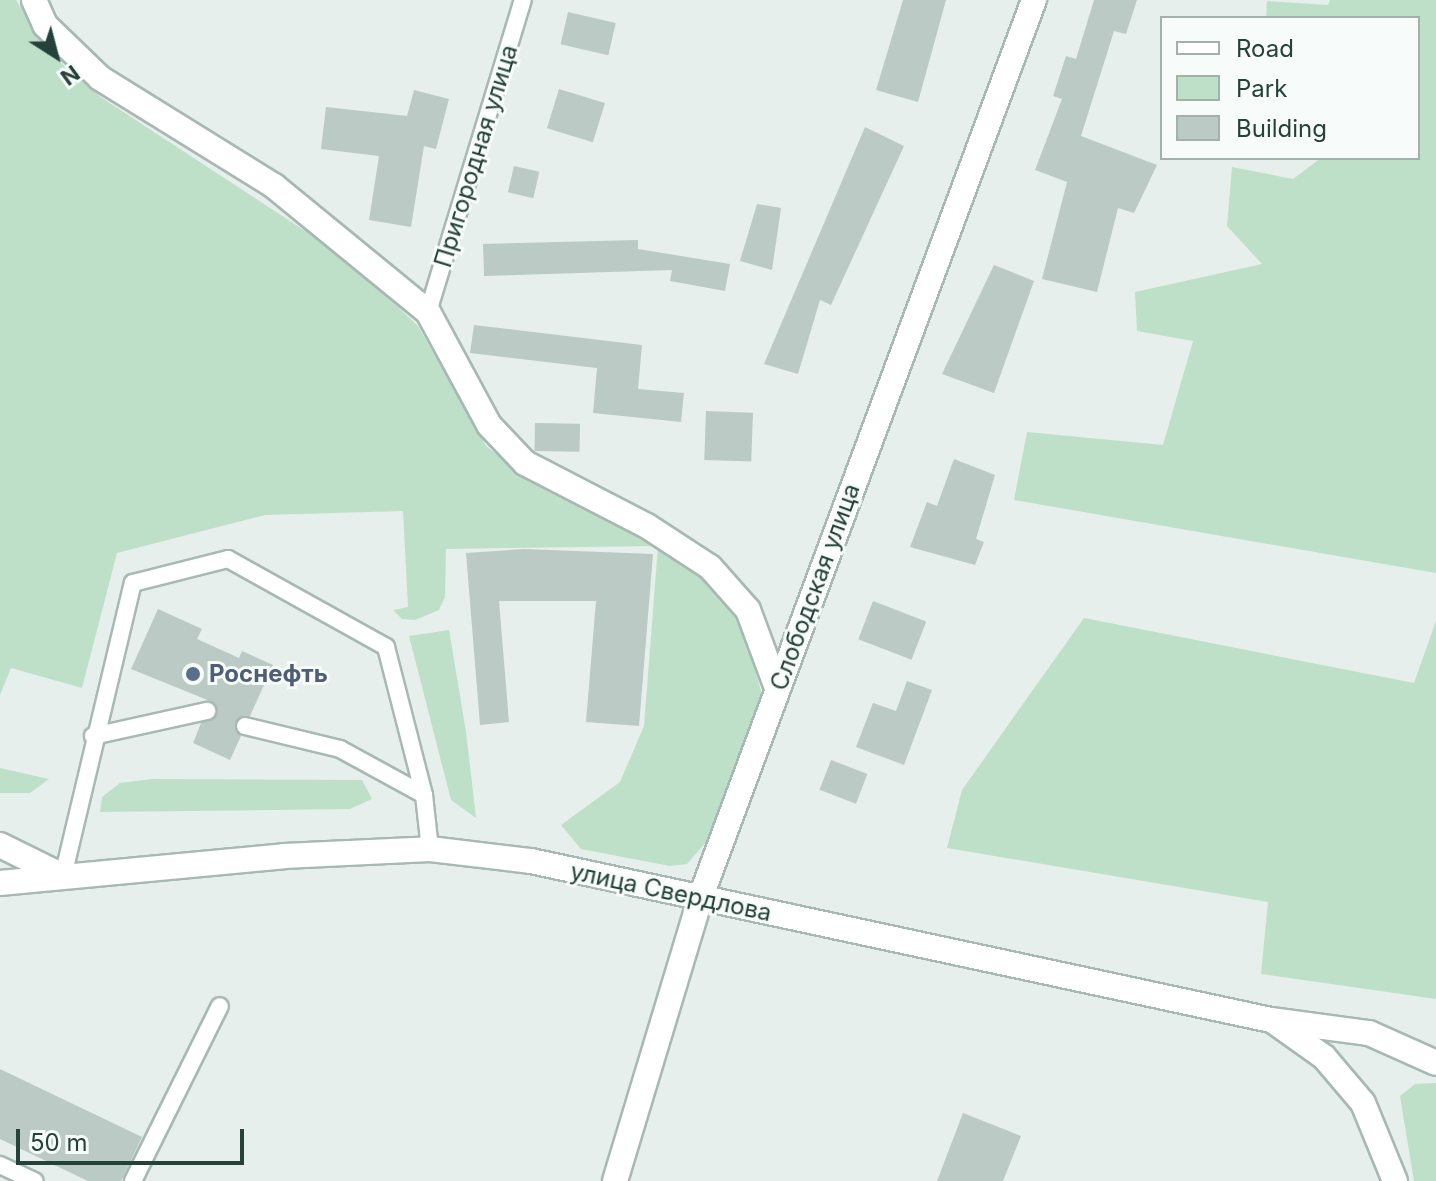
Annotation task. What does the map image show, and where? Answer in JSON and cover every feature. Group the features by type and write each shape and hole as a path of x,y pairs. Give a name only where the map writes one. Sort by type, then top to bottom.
{"street":[{"path":"34,0 45,25 100,78 274,186 428,312 489,425 525,463 647,526 710,567 748,610 777,688"},
{"name":"Слободская улица","path":"615,1181 700,899 1034,0"},
{"path":"0,845 63,876"},
{"name":"улица Свердлова","path":"63,876 430,849 531,861 1271,1020 1369,1033 1436,1063"},
{"path":"0,867 63,876"},
{"path":"0,883 63,876"},
{"name":"улица Свердлова","path":"1271,1020 1324,1057 1363,1103 1395,1181"}],"lane":[{"name":"Пригородная улица","path":"428,312 523,0"},
{"path":"63,876 93,736 133,583 228,559 386,647 424,795 430,849"},
{"path":"93,736 207,711"},
{"path":"245,726 340,749 424,795"},
{"path":"133,1181 220,1006"},
{"path":"0,1165 34,1181"}],"green space":[{"path":"0,0 16,0 53,56 102,98 345,257 418,326 486,446 532,481 647,536 705,581 742,625 763,698 706,842 687,864 670,866 581,849 561,825 620,782 644,726 658,546 446,549 445,597 439,610 415,620 402,619 393,610 408,607 403,511 265,515 117,553 82,688 11,668 0,695"},
{"path":"1330,0 1436,0 1436,573 1014,500 1027,432 1163,445 1193,341 1137,331 1135,292 1262,264 1227,226 1232,167 1293,179 1318,160 1420,160 1420,16 1266,16 1267,1 1328,5"},
{"path":"1084,618 1414,683 1436,621 1436,999 1261,974 1268,902 947,848 962,790"},
{"path":"449,630 476,818 451,800 409,636"},
{"path":"0,768 49,779 30,793 0,793"},
{"path":"153,779 362,780 372,799 350,809 100,812 102,797 120,783"},
{"path":"1436,1083 1436,1181 1414,1181 1400,1096 1415,1084"}],"building":[{"path":"903,0 946,0 918,102 876,90"},
{"path":"1094,0 1137,0 1126,34 1114,31 1081,136 1157,165 1134,213 1118,208 1097,292 1042,279 1067,182 1035,170 1062,99 1053,96 1066,56 1076,59"},
{"path":"568,12 616,23 608,55 561,44"},
{"path":"559,89 605,103 593,142 547,128"},
{"path":"414,90 449,99 436,149 424,146 411,227 369,220 379,156 321,149 326,107 407,116"},
{"path":"865,127 904,146 831,305 820,300 798,374 764,364"},
{"path":"514,166 539,172 533,198 508,192"},
{"path":"757,204 781,208 772,270 740,261"},
{"path":"638,240 638,249 730,264 725,291 670,281 672,270 484,276 483,244"},
{"path":"994,265 1034,281 994,393 942,374"},
{"path":"474,325 642,345 638,389 684,393 681,422 593,413 597,368 470,353"},
{"path":"706,411 753,413 751,462 704,460"},
{"path":"535,423 580,424 580,452 535,451"},
{"path":"954,459 995,475 976,539 984,542 975,565 910,547 927,502 937,506"},
{"path":"524,549 653,554 639,726 586,722 596,601 499,601 509,722 480,725 466,553"},
{"path":"873,601 926,621 912,660 858,639"},
{"path":"158,609 202,629 197,639 239,658 242,651 273,665 250,716 235,723 241,736 230,760 193,743 201,723 217,715 215,703 131,669"},
{"path":"907,681 932,690 904,765 856,747 873,703 896,711"},
{"path":"831,760 867,774 856,804 820,790"},
{"path":"0,1069 142,1137 121,1181 88,1181 0,1139"},
{"path":"963,1113 1021,1136 1003,1181 937,1181"}],"place":[{"name":"Роснефть","path":"193,674"}]}
